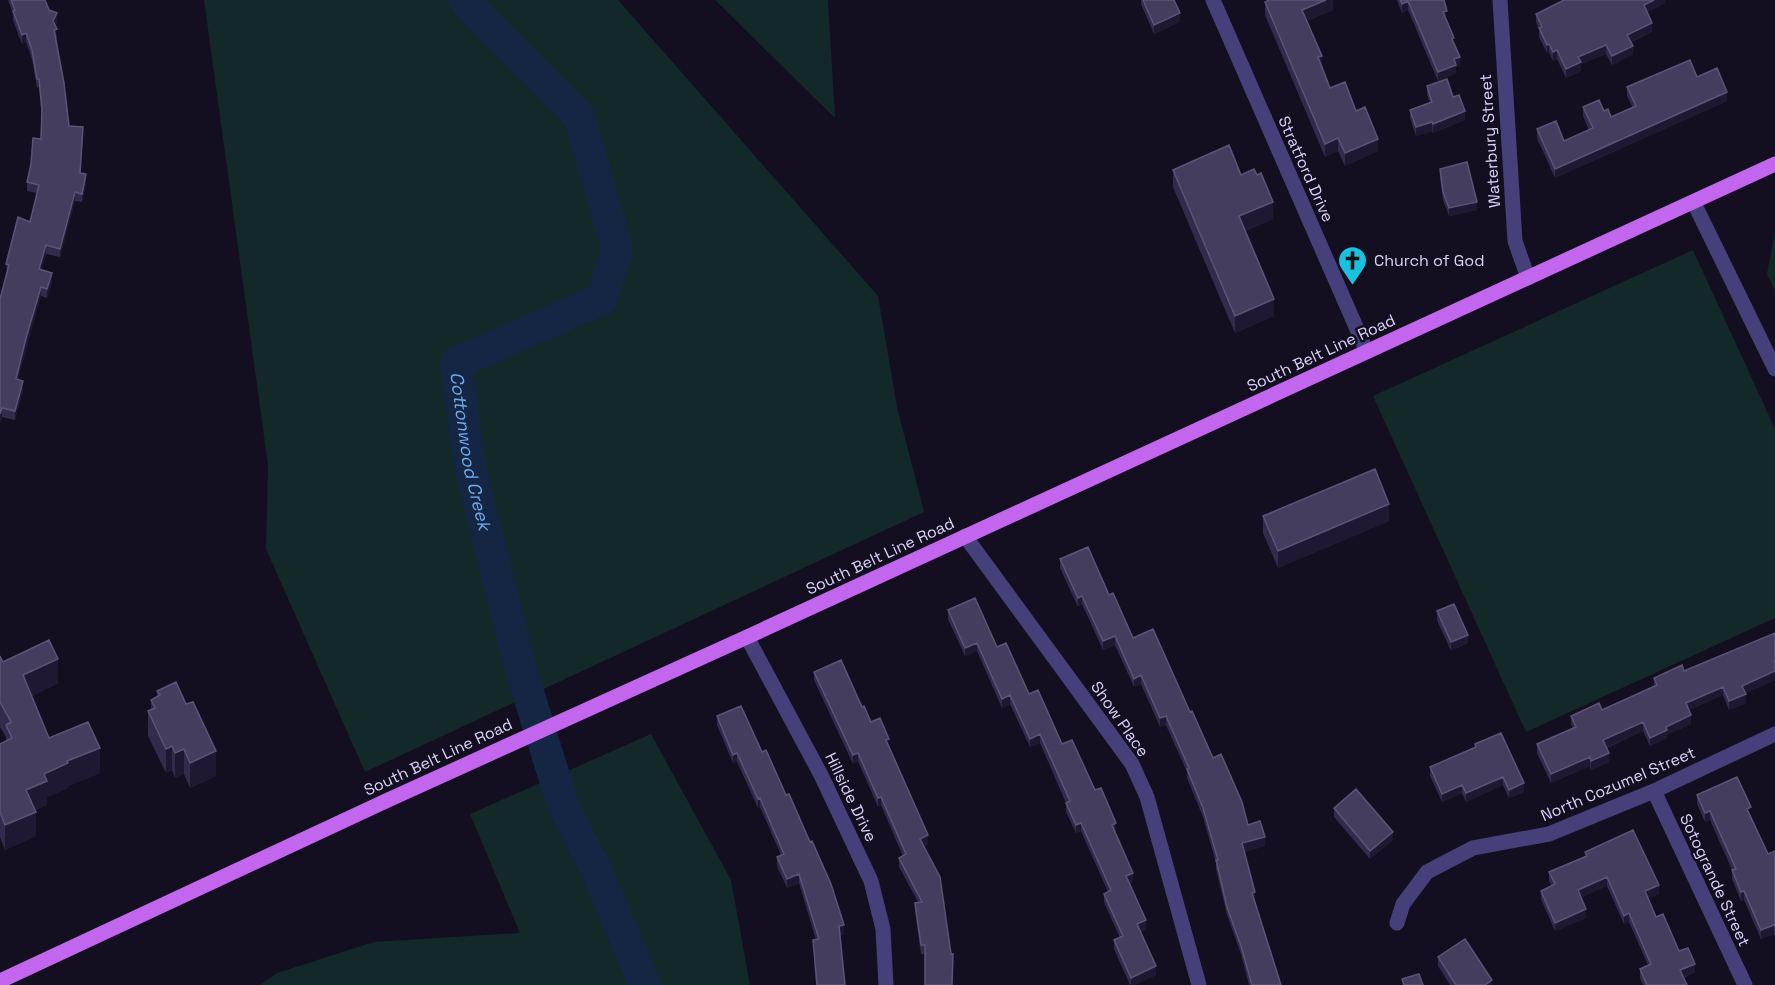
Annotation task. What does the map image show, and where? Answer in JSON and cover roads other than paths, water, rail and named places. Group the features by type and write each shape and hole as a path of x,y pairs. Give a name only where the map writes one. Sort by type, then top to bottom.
{"main road":[{"name":"South Belt Line Road","path":"0,981 388,800 1775,164"}],"street":[{"name":"Stratford Drive","path":"1213,0 1366,352"},
{"name":"Waterbury Street","path":"1500,0 1515,241 1528,278"},
{"path":"1694,203 1775,369"},
{"name":"Show Place","path":"965,536 1132,764 1147,797 1199,985"},
{"name":"Hillside Drive","path":"747,637 821,775 871,881 883,929 886,985"},
{"name":"North Cozumel Street","path":"1397,923 1403,904 1427,872 1473,848 1549,834 1654,790 1775,734"},
{"name":"Sotogrande Street","path":"1654,790 1745,985"}],"waterway":[{"name":"Cottonwood Creek","path":"465,0 579,116 617,249 602,299 456,363 470,466 521,670 564,808 596,870 645,985"}],"place":[{"name":"Church of God","path":"1353,286"}]}
